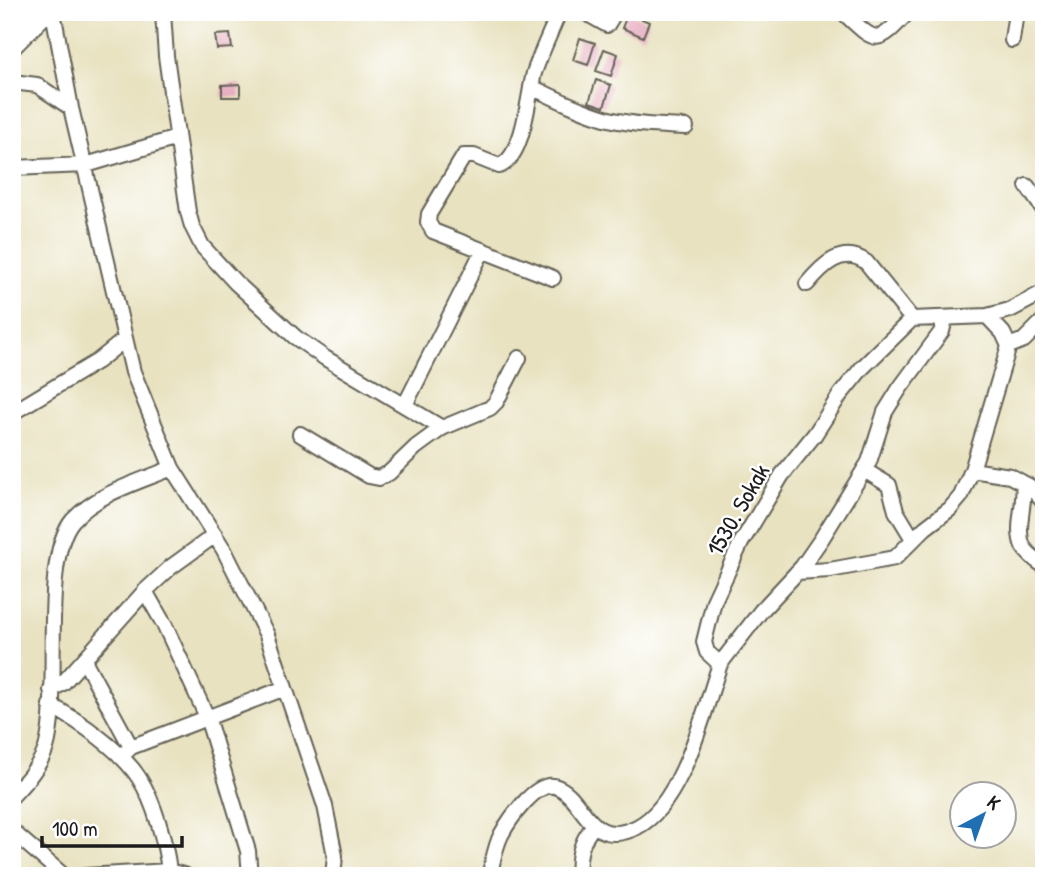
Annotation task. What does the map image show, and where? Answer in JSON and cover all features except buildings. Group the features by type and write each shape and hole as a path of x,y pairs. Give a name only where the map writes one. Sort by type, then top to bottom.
{"street":[{"path":"16,45 26,30 29,12"},
{"path":"16,45 51,12"},
{"path":"51,12 133,372 172,468 215,535 267,635 325,806 335,856 333,876"},
{"path":"554,278 433,231 428,226 428,218 464,156 474,156 499,166 508,161 516,148 535,72 559,12"},
{"path":"584,12 607,25 615,12"},
{"path":"843,12 867,34 879,38 890,33 908,12"},
{"path":"1012,40 1016,12"},
{"path":"163,13 189,219 202,246 235,282 304,345 442,428"},
{"path":"12,82 37,85 72,108"},
{"path":"531,86 584,111 608,119 634,124 686,127"},
{"path":"12,168 86,166 177,138"},
{"path":"1027,186 1044,210"},
{"path":"405,405 482,250"},
{"path":"807,284 831,261 845,255 857,257 866,262 912,319 987,316 1010,310 1044,292"},
{"path":"797,572 830,570 895,558 961,496 972,470 1009,346 1003,334 987,316"},
{"name":"1530. Sokak","path":"720,664 707,652 704,642 714,601 741,543 782,475 815,434 840,395 862,368 912,319"},
{"path":"489,876 501,835 532,794 546,786 561,790 594,825 614,832 639,826 656,812 684,769 720,664 822,538 874,450 885,412 942,331 945,319"},
{"path":"1009,346 1024,340 1044,320"},
{"path":"12,412 98,361 124,340"},
{"path":"300,434 369,476 379,478 389,473 415,447 442,428 483,413 493,405 519,358"},
{"path":"12,796 36,768 46,749 56,581 61,544 66,531 83,511 106,496 172,468"},
{"path":"863,470 889,485 896,510 913,539"},
{"path":"972,470 1010,476 1029,486 1044,502"},
{"path":"1023,483 1024,504 1020,530 1023,546 1044,566"},
{"path":"51,690 64,683 145,591 171,567 215,535"},
{"path":"145,591 165,626 207,717 248,851 250,876"},
{"path":"84,660 141,781 166,846 170,871"},
{"path":"126,752 207,717 285,688"},
{"path":"50,705 126,752"},
{"path":"579,876 582,844 594,825"},
{"path":"12,831 64,876"},
{"path":"86,876 170,871 186,876"}]}
